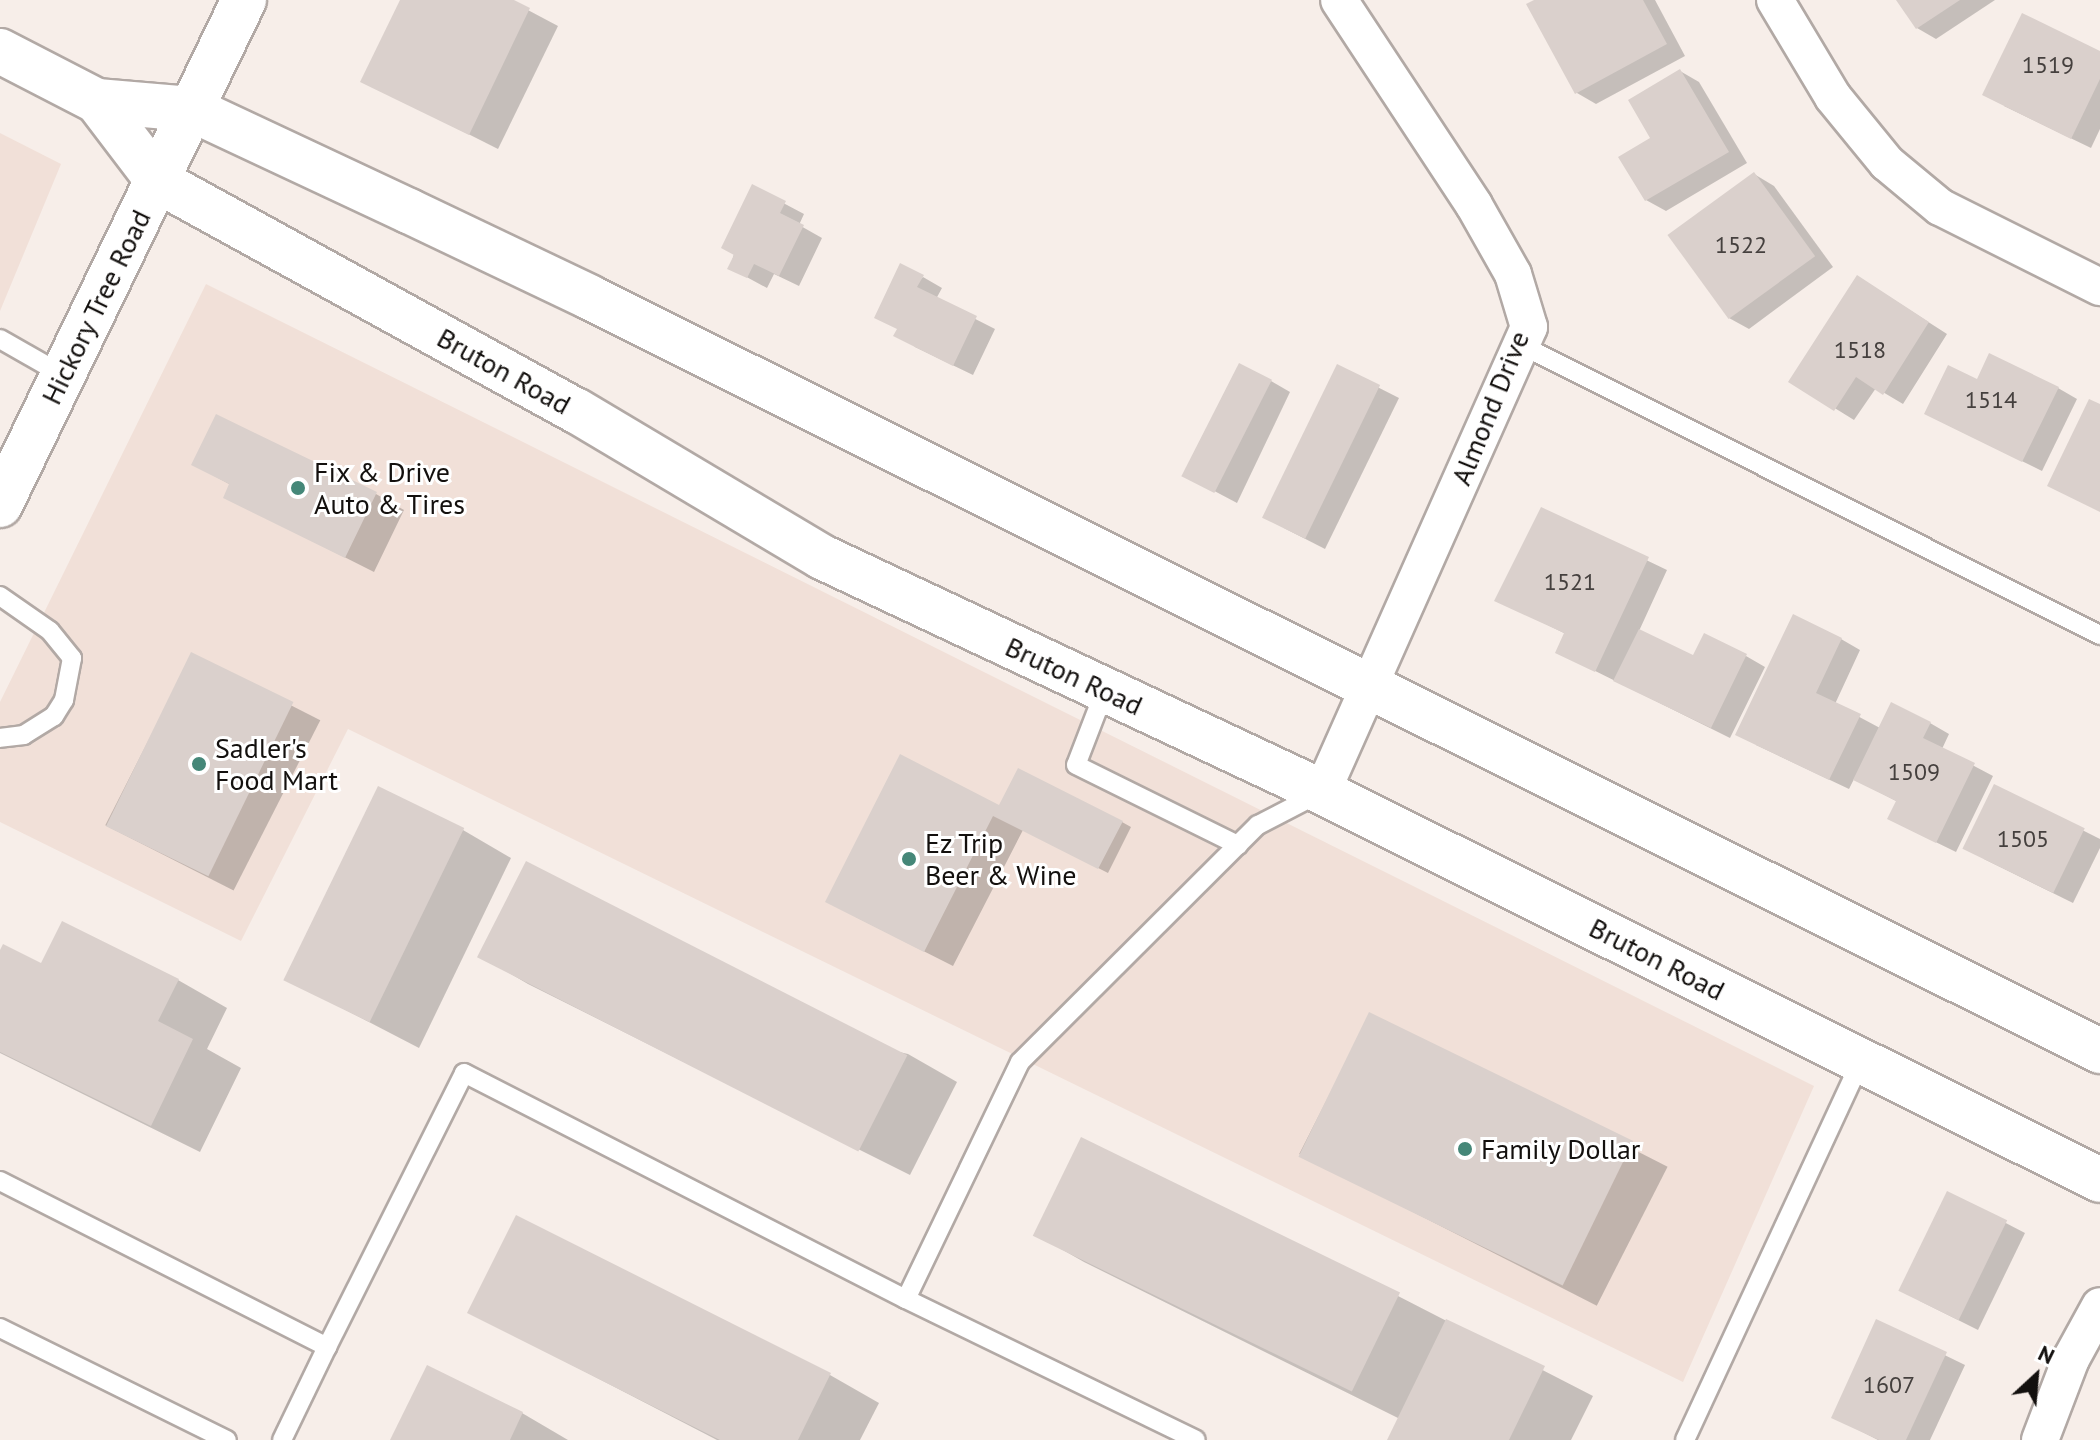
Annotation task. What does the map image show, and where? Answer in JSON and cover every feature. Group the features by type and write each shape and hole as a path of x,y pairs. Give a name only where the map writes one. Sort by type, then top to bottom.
{"main road":[{"name":"Hickory Tree Road","path":"0,505 244,0"},
{"name":"Bruton Road","path":"0,51 97,101 191,109 589,297 1369,689 2100,1051"},
{"name":"Bruton Road","path":"97,101 158,181 577,411 822,557 1322,792 2100,1180"}],"street":[{"name":"Almond Drive","path":"1322,792 1529,327 1513,274 1474,205 1339,0"},
{"path":"1775,0 1833,97 1887,163 1940,207 2100,287"},
{"path":"2040,1440 2071,1359 2100,1306"}],"lane":[{"path":"0,339 63,375"},
{"path":"1521,345 2100,635"},
{"path":"0,596 50,631 72,658 64,700 54,716 24,735 0,738"},
{"path":"1105,690 1076,765 1238,845"},
{"path":"906,1299 1020,1062 1258,825 1322,792"},
{"path":"1685,1440 1861,1061"},
{"path":"282,1440 464,1073 906,1299 1196,1440"},
{"path":"0,1181 327,1347"},
{"path":"0,1328 227,1440"}],"shaded area":[{"path":"0,133 61,164 0,311"},
{"path":"206,284 1814,1086 1683,1382 348,729 241,941 0,822 0,702"}],"building":[{"path":"400,0 514,0 530,8 469,135 360,82"},
{"path":"1534,0 1643,0 1667,44 1575,94 1526,4"},
{"path":"1896,0 1960,0 1916,29"},
{"path":"2022,13 2100,51 2100,79 2071,139 1982,95"},
{"path":"1680,69 1729,152 1645,201 1618,157 1650,138 1628,100"},
{"path":"1754,172 1815,256 1729,319 1667,235"},
{"path":"752,184 786,201 780,213 804,225 779,276 754,264 747,278 727,269 734,255 721,248"},
{"path":"900,263 924,275 917,287 977,316 953,366 893,336 897,329 874,318"},
{"path":"1857,275 1929,322 1883,395 1856,377 1834,411 1788,382"},
{"path":"1989,353 2059,387 2022,462 1924,414 1948,365 1977,379"},
{"path":"1239,363 1272,380 1214,493 1181,476"},
{"path":"1337,364 1380,385 1305,539 1262,518"},
{"path":"2089,399 2100,404 2100,512 2047,486"},
{"name":"Fix & Drive Auto & Tires","path":"216,414 377,492 345,558 223,498 229,484 191,465"},
{"path":"1541,507 1649,557 1595,672 1555,653 1564,633 1494,601"},
{"path":"1793,614 1842,638 1816,693 1861,714 1829,780 1735,735"},
{"path":"1639,629 1693,655 1704,633 1747,654 1711,728 1613,681"},
{"name":"Sadler's Food Mart","path":"191,652 293,702 208,876 106,826"},
{"path":"1891,702 1931,722 1923,738 1975,763 1936,843 1887,819 1896,801 1853,780"},
{"name":"Ez Trip Beer & Wine","path":"900,754 999,805 1018,768 1123,821 1098,869 993,816 924,952 825,902"},
{"path":"1994,784 2085,828 2053,893 1962,849"},
{"path":"378,786 464,828 370,1022 283,980"},
{"path":"526,861 907,1055 858,1152 477,957"},
{"path":"62,921 179,979 158,1021 193,1039 151,1126 0,1052 0,950 3,944 41,963"},
{"name":"Family Dollar","path":"1369,1012 1633,1141 1563,1286 1298,1157"},
{"path":"1081,1137 1400,1293 1352,1391 1033,1236"},
{"path":"1947,1191 2007,1220 1959,1320 1898,1291"},
{"path":"516,1215 831,1373 798,1440 720,1440 467,1313"},
{"path":"1446,1319 1545,1366 1509,1440 1387,1440"},
{"path":"1876,1319 1947,1352 1906,1440 1879,1440 1831,1418"},
{"path":"427,1365 523,1412 510,1440 390,1440"}],"place":[{"name":"Fix & Drive Auto & Tires","path":"298,488"},
{"name":"Sadler's Food Mart","path":"199,764"},
{"name":"Ez Trip Beer & Wine","path":"909,859"},
{"name":"Family Dollar","path":"1465,1149"}]}
